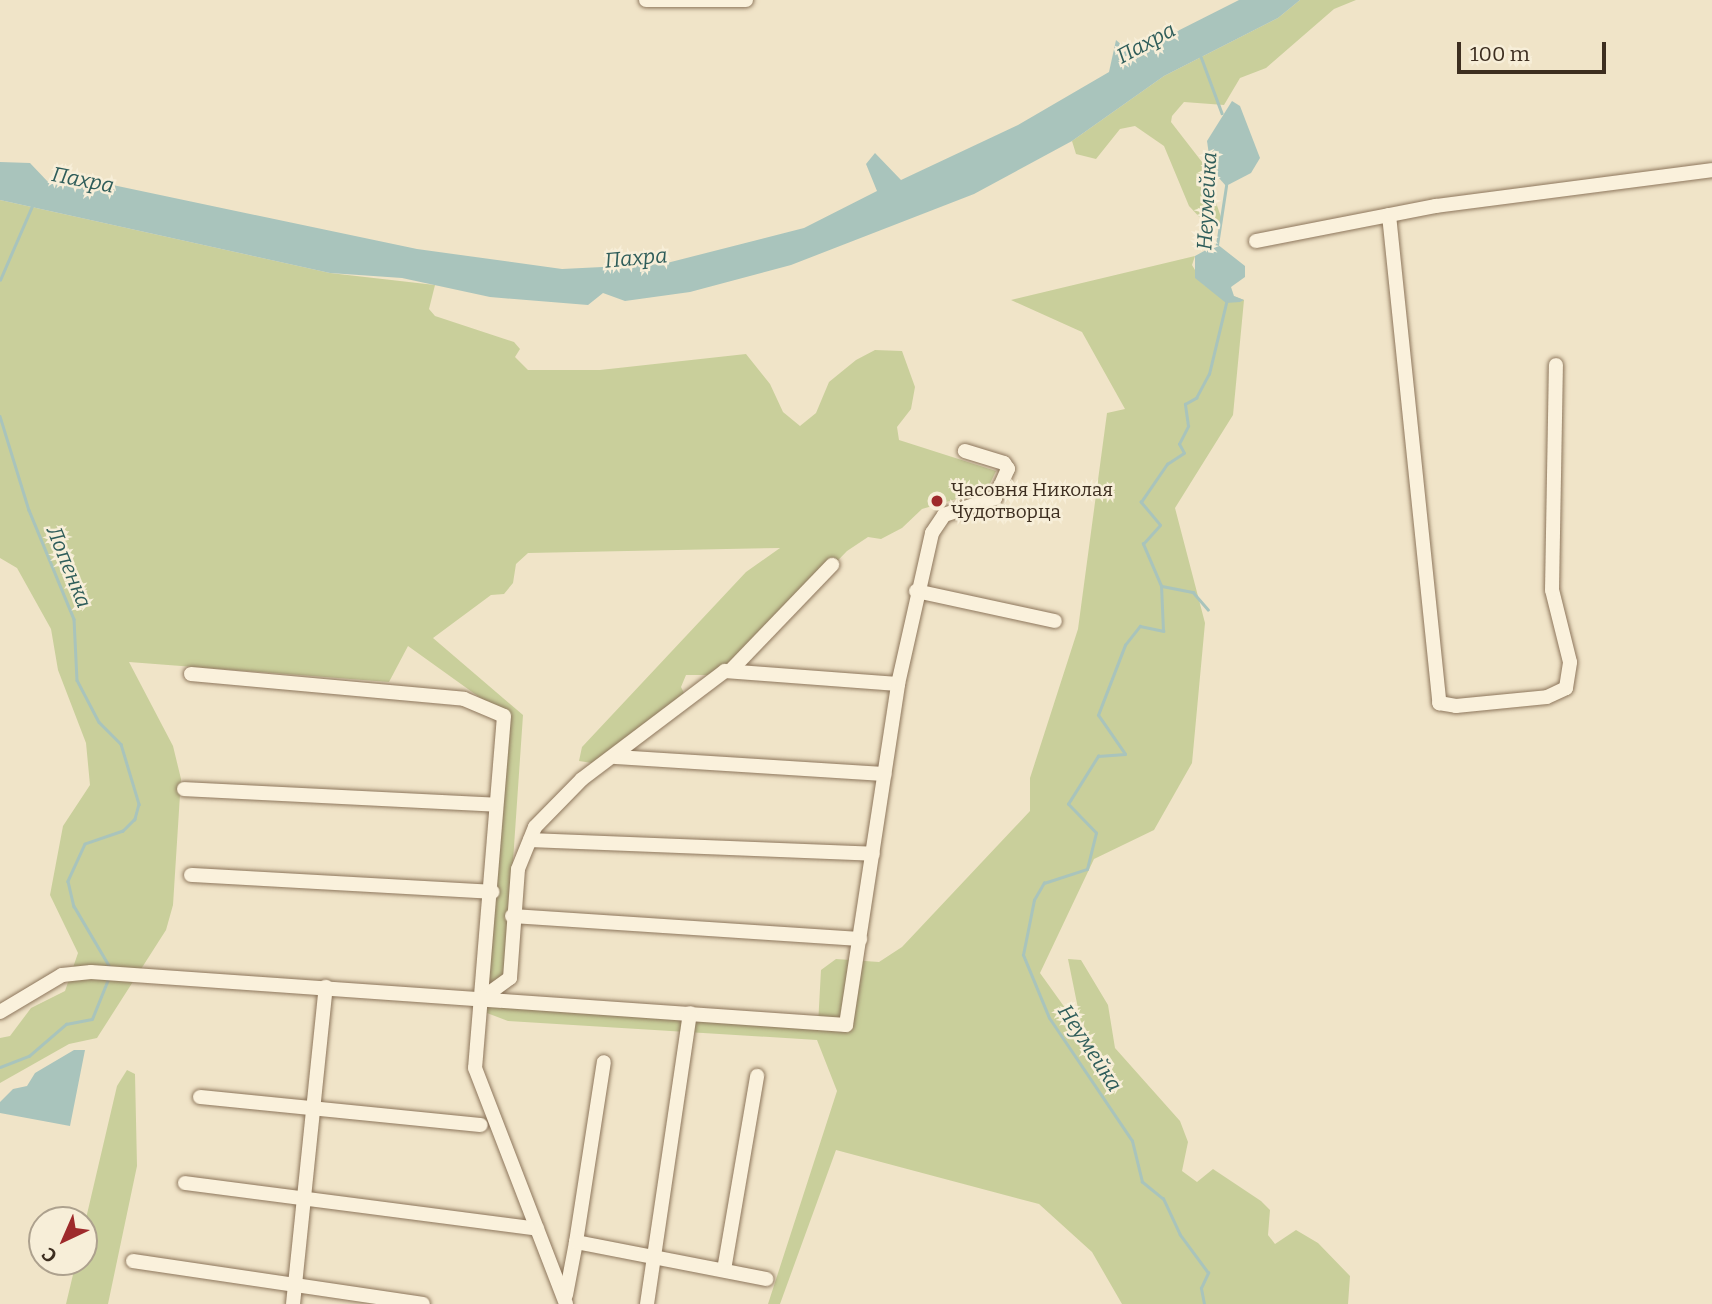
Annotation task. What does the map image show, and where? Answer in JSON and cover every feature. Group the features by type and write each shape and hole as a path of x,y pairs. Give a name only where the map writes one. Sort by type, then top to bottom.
{"street":[{"path":"646,0 746,0"},
{"path":"1256,241 1389,215 1712,170"},
{"path":"1389,215 1439,703 1456,706 1547,697 1566,688 1570,662 1552,590 1556,365"},
{"path":"0,1012 62,975 91,972 846,1025 898,684 916,591 936,523 995,498 1009,469 1004,463 965,451"},
{"path":"481,999 510,978 512,916 518,869 535,827 582,779 731,670 832,565"},
{"path":"916,591 1055,621"},
{"path":"731,670 898,684"},
{"path":"191,674 464,699 504,716 495,805 493,892 475,1068 566,1300"},
{"path":"615,757 884,774"},
{"path":"184,789 495,805"},
{"path":"530,840 873,854"},
{"path":"191,875 493,892"},
{"path":"512,916 860,939"},
{"path":"293,1304 326,987"},
{"path":"647,1304 690,1013"},
{"path":"566,1300 604,1062"},
{"path":"724,1270 757,1076"},
{"path":"200,1097 313,1112 481,1125"},
{"path":"185,1183 537,1229"},
{"path":"576,1241 766,1279"},
{"path":"133,1261 424,1304"}],"green space":[{"path":"1300,0 1356,0 1334,9 1266,68 1240,78 1224,105 1184,102 1172,116 1171,122 1202,162 1222,220 1218,226 1204,222 1189,206 1164,146 1135,126 1120,129 1096,159 1076,154 1072,141 1164,76 1278,18"},
{"path":"0,200 330,273 435,285 429,309 435,316 514,342 520,349 515,357 528,370 600,370 746,354 770,384 783,412 800,426 816,413 829,382 856,360 875,350 902,351 915,387 911,409 897,427 899,440 996,471 987,490 922,509 902,528 881,539 868,537 847,551 738,664 710,675 686,675 681,687 685,695 592,763 579,761 582,747 746,572 780,548 528,553 516,564 513,583 504,594 491,595 433,638 523,715 503,1007 818,1025 821,970 836,959 879,962 902,947 1030,811 1030,778 1078,629 1107,413 1125,409 1082,332 1011,300 1195,256 1192,265 1204,285 1244,300 1233,415 1175,508 1205,623 1192,763 1154,830 1094,859 1040,973 1083,1033 1068,959 1081,960 1108,1005 1115,1048 1180,1121 1188,1142 1182,1171 1197,1182 1213,1169 1261,1201 1270,1210 1268,1235 1275,1244 1296,1230 1318,1243 1350,1276 1348,1304 1122,1304 1092,1252 1039,1204 836,1150 780,1304 768,1304 837,1091 817,1040 508,1021 487,1013 500,712 408,646 389,682 129,662 173,746 181,779 173,905 166,930 97,1038 69,1044 0,1083 0,1038 10,1036 31,1008 65,991 78,953 50,895 63,826 90,785 86,743 58,670 51,629 17,568 0,558"},
{"path":"127,1070 135,1074 137,1166 108,1304 66,1304 73,1276 98,1276 98,1206 89,1206 117,1086"}],"water":[{"path":"1239,0 1300,0 1278,18 1164,76 1072,141 974,194 791,265 690,292 625,301 603,293 588,305 490,297 402,278 330,273 0,200 0,162 30,163 49,183 108,184 417,249 562,269 663,264 804,228 877,191 866,164 875,153 901,180 1018,125 1109,72 1116,40 1132,54"},
{"path":"1232,101 1240,106 1260,158 1251,173 1226,186 1211,169 1207,141"},
{"path":"1217,244 1245,266 1245,277 1231,287 1234,296 1244,300 1240,302 1226,303 1195,278 1195,256"},
{"path":"74,1050 85,1050 70,1126 0,1113 0,1102 13,1089 27,1086 35,1073"}],"waterway":[{"name":"Неумейка","path":"1200,54 1222,113"},
{"name":"Неумейка","path":"1217,245 1226,186"},
{"name":"Лопенка","path":"0,280 32,206"},
{"name":"Неумейка","path":"1204,1304 1201,1288 1208,1273 1180,1235 1163,1199 1142,1182 1132,1141 1049,1018 1023,955 1034,900 1044,883 1087,869 1096,833 1068,804 1098,756 1125,754 1098,715 1125,645 1140,626 1163,631 1161,586 1143,544 1160,525 1141,502 1167,464 1184,453 1179,444 1188,426 1185,404 1196,398 1209,374 1226,303"},
{"name":"Лопенка","path":"0,416 29,510 74,619 77,680 99,722 121,744 139,804 135,819 123,831 85,844 68,881 74,906 110,967"},
{"path":"1162,586 1193,592 1208,609"},
{"name":"Лопенка","path":"0,1067 29,1056 66,1024 92,1019 109,977"}],"place":[{"name":"Часовня Николая Чудотворца","path":"937,501"}],"water label":[{"name":"Пахра","path":"1146,43"},
{"name":"Пахра","path":"83,180"},
{"name":"Пахра","path":"636,258"}]}
